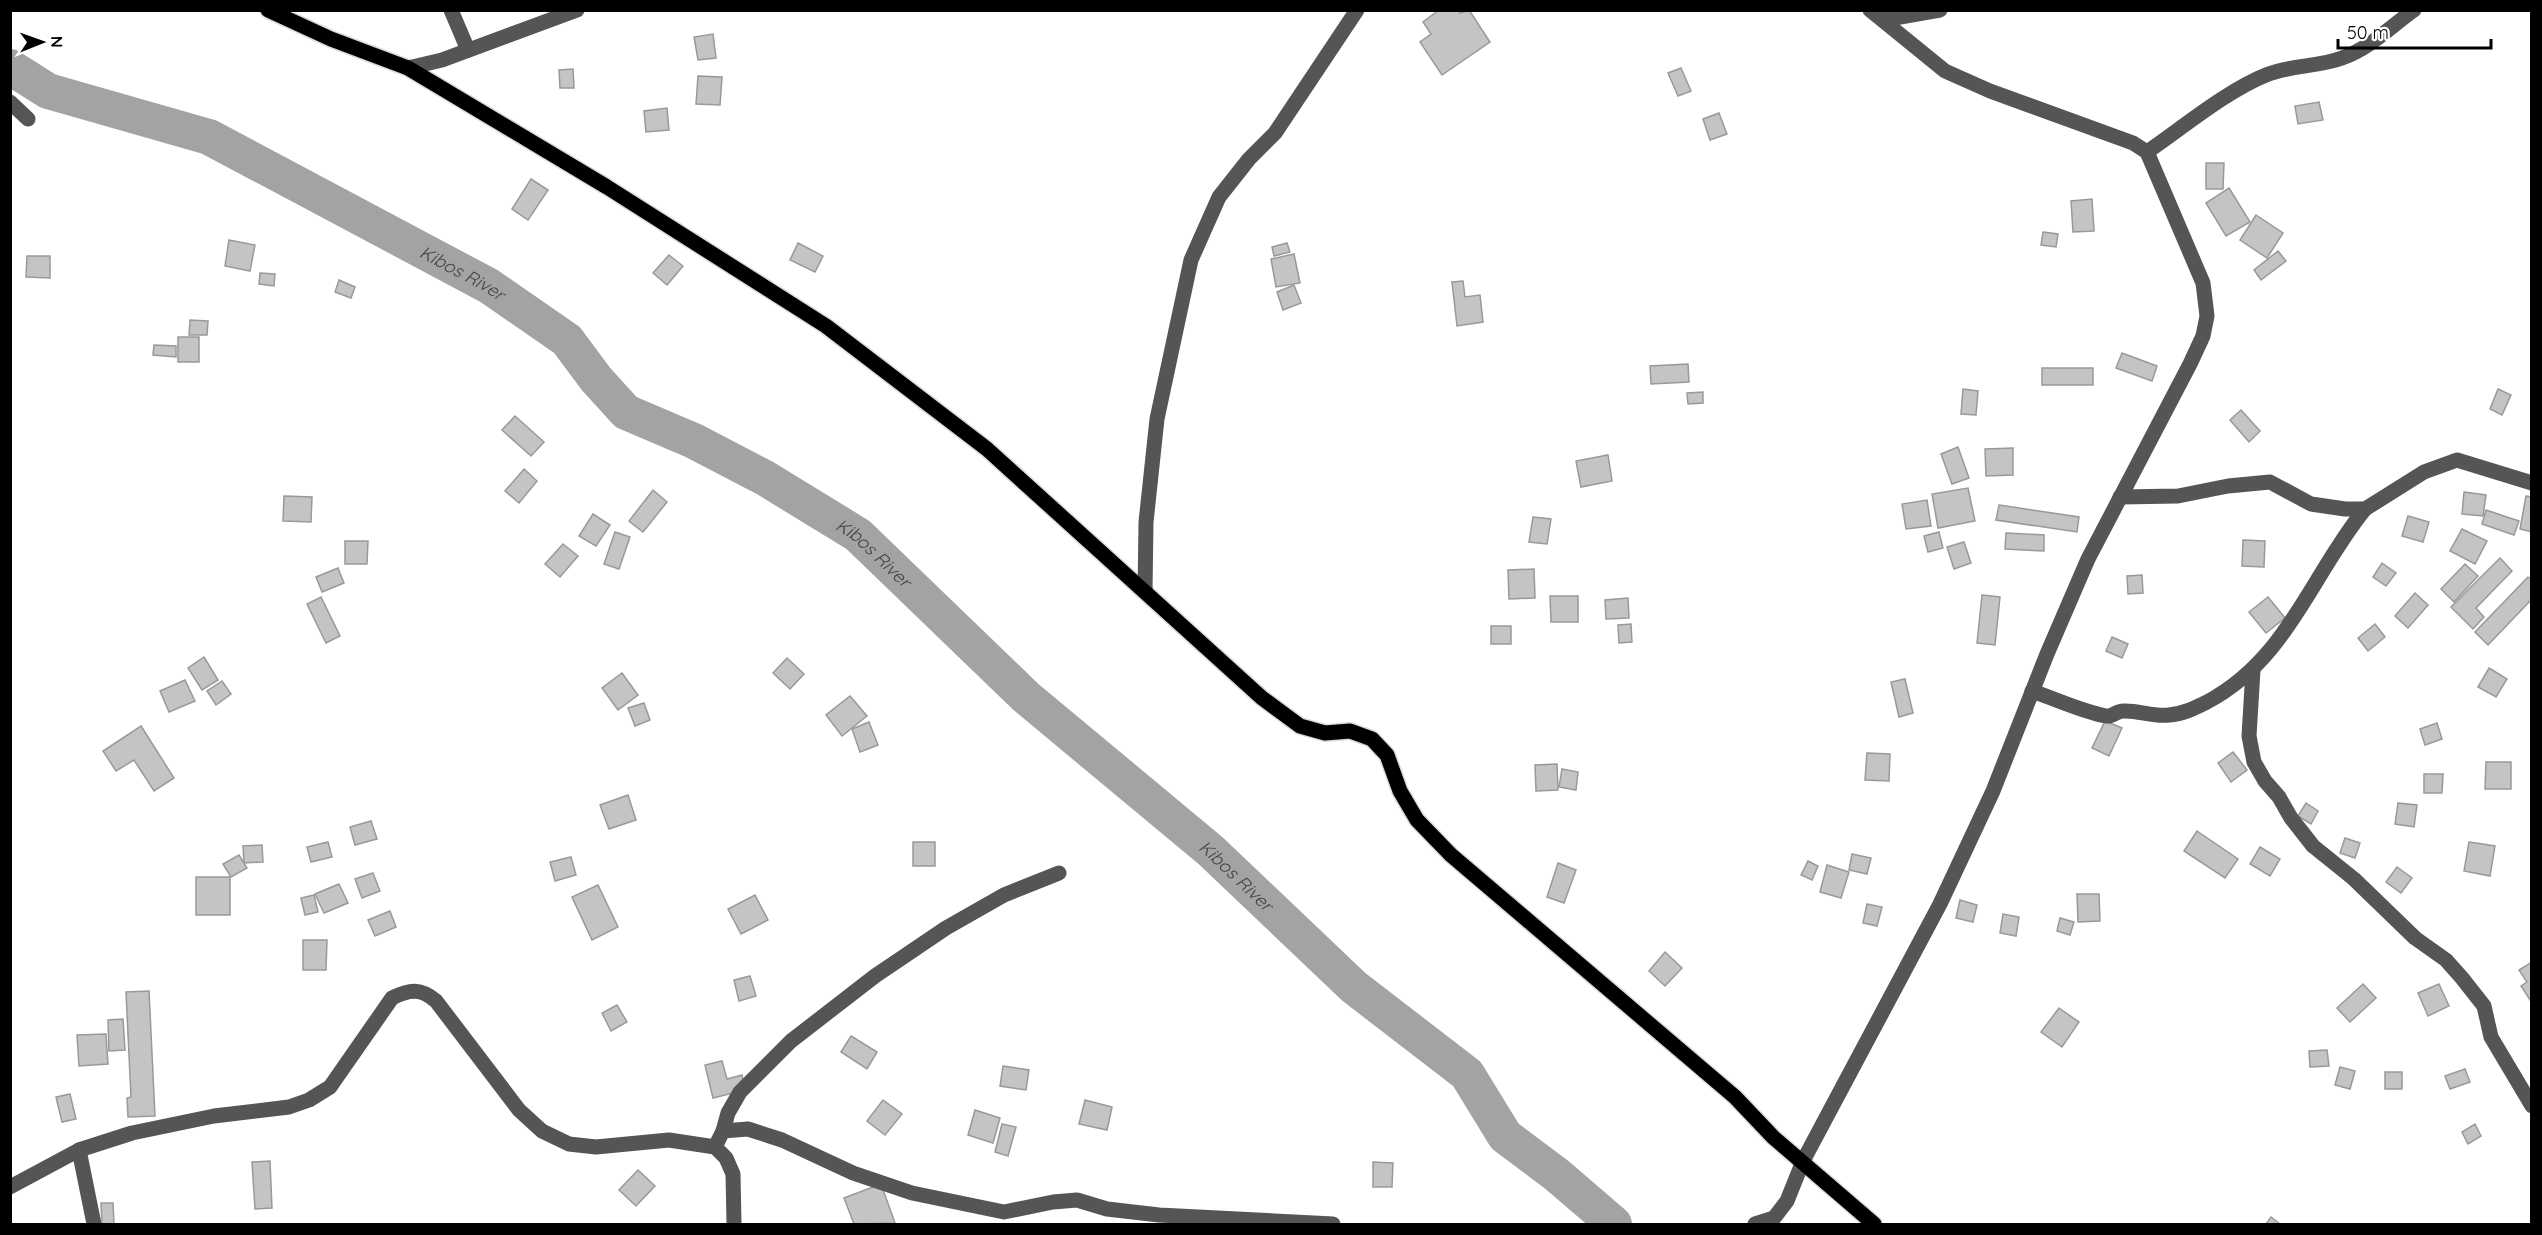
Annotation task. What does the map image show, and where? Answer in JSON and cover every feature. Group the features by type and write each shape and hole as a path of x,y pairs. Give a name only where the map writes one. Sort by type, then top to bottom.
{"main road":[{"path":"268,10 331,39 408,68 607,187 826,326 987,450 1262,698 1300,726 1325,733 1350,731 1372,738 1387,755 1400,791 1417,820 1452,855 1735,1097 1773,1137 1874,1224"}],"street":[{"path":"451,10 468,50"},
{"path":"408,68 442,60 577,10"},
{"path":"1145,592 1146,522 1156,419 1191,260 1219,197 1249,159 1275,133 1357,10"},
{"path":"1755,1224 1774,1218 1787,1201 1803,1161 1941,904 1993,791 2032,691 2088,559 2199,345 2207,316 2203,283 2147,152 2133,143 2000,94 1945,71 1870,10"},
{"path":"1883,20 1940,10"},
{"path":"2147,152 2244,86 2267,74 2301,65 2340,59 2365,48 2414,10"},
{"path":"10,102 28,119"},
{"path":"2032,691 2106,716 2123,711 2148,716 2189,711 2222,694 2253,670 2287,629 2317,585 2342,537 2365,509 2424,472 2457,460 2532,483"},
{"path":"2120,497 2178,496 2228,486 2271,482 2311,504 2345,509 2365,509"},
{"path":"2253,670 2248,736 2254,762 2265,782 2279,796 2290,818 2313,846 2354,879 2415,938 2446,960 2462,978 2484,1006 2491,1037 2532,1106"},
{"path":"715,1147 740,1092 791,1041 874,976 946,928 1004,895 1059,873"},
{"path":"10,1187 79,1150 132,1133 214,1116 289,1107 309,1100 330,1087 393,998 405,991 414,990 425,992 436,1001 519,1110 542,1131 569,1144 596,1147 669,1140 715,1147 726,1158 733,1174 734,1224"},
{"path":"723,1131 748,1129 782,1140 853,1173 912,1193 1004,1212 1053,1202 1077,1200 1107,1209 1149,1214 1333,1224"},
{"path":"79,1150 94,1224"}],"building":[{"path":"1439,10 1458,10 1460,13 1469,10 1490,42 1442,75 1420,42 1431,34 1423,22"},
{"path":"713,34 716,58 698,60 694,37"},
{"path":"1681,68 1691,91 1678,96 1668,73"},
{"path":"573,69 574,88 560,88 559,70"},
{"path":"698,76 722,77 720,105 696,104"},
{"path":"2319,102 2323,120 2298,124 2295,106"},
{"path":"667,108 669,130 646,132 644,111"},
{"path":"1719,113 1727,134 1710,140 1703,119"},
{"path":"2206,163 2224,163 2223,189 2206,189"},
{"path":"531,179 548,190 528,220 512,209"},
{"path":"2229,188 2250,222 2226,236 2206,203"},
{"path":"2092,199 2094,231 2073,232 2071,201"},
{"path":"2256,215 2283,233 2267,258 2240,240"},
{"path":"2043,232 2058,234 2056,247 2041,245"},
{"path":"229,240 255,245 250,271 225,266"},
{"path":"798,243 823,256 815,272 790,260"},
{"path":"1287,243 1290,252 1274,256 1272,247"},
{"path":"2278,251 2286,261 2261,280 2254,270"},
{"path":"1294,254 1300,283 1276,287 1271,259"},
{"path":"669,255 683,266 667,285 653,273"},
{"path":"27,256 50,256 50,278 26,277"},
{"path":"260,273 275,274 274,286 259,284"},
{"path":"339,280 355,287 351,298 335,292"},
{"path":"1463,281 1465,297 1480,295 1483,322 1457,326 1452,282"},
{"path":"1294,285 1301,303 1283,310 1277,292"},
{"path":"190,320 208,321 207,335 189,335"},
{"path":"178,337 199,337 199,362 178,362"},
{"path":"154,345 176,346 176,357 153,355"},
{"path":"2122,353 2157,366 2152,381 2116,368"},
{"path":"1688,364 1689,382 1651,384 1650,366"},
{"path":"2042,368 2093,368 2093,385 2042,385"},
{"path":"1963,389 1978,391 1976,415 1961,414"},
{"path":"2498,389 2511,395 2502,415 2490,409"},
{"path":"1703,392 1703,403 1688,404 1687,393"},
{"path":"2241,410 2260,431 2249,442 2230,420"},
{"path":"515,416 544,442 531,456 502,430"},
{"path":"1958,447 1969,478 1952,484 1941,454"},
{"path":"2013,448 2013,475 1986,476 1985,449"},
{"path":"1608,455 1612,481 1581,487 1576,461"},
{"path":"524,469 537,481 519,503 505,491"},
{"path":"1968,488 1975,521 1938,528 1932,494"},
{"path":"653,490 667,502 643,532 629,521"},
{"path":"2464,492 2486,495 2483,516 2462,514"},
{"path":"284,496 312,497 311,522 283,521"},
{"path":"2526,496 2532,497 2532,532 2520,529"},
{"path":"1927,500 1931,526 1906,529 1902,504"},
{"path":"1999,505 2079,517 2077,532 1996,520"},
{"path":"2486,510 2519,521 2514,535 2482,524"},
{"path":"593,514 610,525 596,546 579,536"},
{"path":"2408,516 2429,522 2423,542 2402,536"},
{"path":"1533,517 1551,519 1547,544 1529,542"},
{"path":"2462,529 2487,541 2475,564 2450,551"},
{"path":"615,532 630,537 619,569 604,564"},
{"path":"1939,532 1943,548 1928,552 1924,536"},
{"path":"2006,533 2044,535 2044,551 2005,549"},
{"path":"2243,540 2265,541 2264,567 2242,566"},
{"path":"345,541 368,541 367,564 345,564"},
{"path":"1964,542 1971,563 1954,569 1947,547"},
{"path":"563,544 578,556 560,577 545,564"},
{"path":"2500,558 2512,571 2476,608 2484,617 2473,629 2451,607"},
{"path":"2382,563 2396,573 2386,586 2373,577"},
{"path":"2465,564 2478,576 2454,602 2441,589"},
{"path":"338,568 344,583 322,592 316,577"},
{"path":"1534,569 1535,598 1509,599 1508,570"},
{"path":"2142,575 2143,593 2128,594 2127,576"},
{"path":"2528,577 2532,580 2532,599 2488,645 2475,632"},
{"path":"2415,593 2428,605 2408,628 2395,616"},
{"path":"1982,595 2000,597 1995,645 1977,643"},
{"path":"1550,596 1578,596 1578,622 1551,622"},
{"path":"321,597 340,636 326,643 307,604"},
{"path":"2268,597 2285,618 2266,633 2249,612"},
{"path":"1628,598 1629,618 1606,619 1605,600"},
{"path":"1631,624 1632,642 1619,643 1618,625"},
{"path":"2375,624 2385,637 2368,651 2358,638"},
{"path":"1491,626 1511,626 1511,644 1491,644"},
{"path":"2112,637 2128,644 2122,658 2106,651"},
{"path":"204,657 218,680 202,690 188,668"},
{"path":"787,658 804,674 790,689 773,673"},
{"path":"2489,668 2507,679 2496,697 2478,687"},
{"path":"622,673 638,695 618,710 602,688"},
{"path":"1905,679 1913,713 1899,717 1891,682"},
{"path":"185,680 195,701 169,712 160,691"},
{"path":"222,681 231,694 216,705 207,691"},
{"path":"850,696 867,716 842,736 826,715"},
{"path":"644,703 650,720 635,726 628,708"},
{"path":"2105,721 2122,728 2109,756 2092,748"},
{"path":"869,722 878,745 860,752 852,729"},
{"path":"2437,723 2442,739 2425,745 2420,729"},
{"path":"141,726 174,778 154,791 134,760 116,771 103,751"},
{"path":"2233,752 2247,770 2231,782 2218,763"},
{"path":"1867,753 1890,754 1889,781 1865,780"},
{"path":"2486,762 2511,762 2511,789 2485,789"},
{"path":"1557,764 1558,790 1536,791 1535,765"},
{"path":"1562,769 1578,772 1576,790 1559,787"},
{"path":"2424,774 2443,774 2442,793 2424,793"},
{"path":"628,795 636,820 609,829 600,805"},
{"path":"2306,803 2318,811 2311,824 2298,816"},
{"path":"2398,803 2417,805 2414,827 2395,824"},
{"path":"371,821 377,839 355,845 350,827"},
{"path":"2197,831 2238,859 2225,878 2184,851"},
{"path":"2345,838 2360,843 2355,858 2340,853"},
{"path":"328,842 332,857 311,862 307,847"},
{"path":"913,842 935,842 935,866 913,866"},
{"path":"2469,842 2495,846 2490,876 2464,871"},
{"path":"262,845 263,862 244,863 243,846"},
{"path":"2260,847 2280,859 2270,876 2250,864"},
{"path":"1852,854 1871,858 1867,874 1849,870"},
{"path":"239,855 247,868 231,877 223,864"},
{"path":"571,857 576,875 555,881 550,862"},
{"path":"1808,861 1818,866 1812,880 1801,875"},
{"path":"1558,863 1576,870 1564,903 1547,897"},
{"path":"1827,865 1849,872 1841,898 1820,892"},
{"path":"2397,867 2412,878 2401,893 2386,882"},
{"path":"373,873 380,891 362,898 355,879"},
{"path":"196,877 230,877 230,915 196,915"},
{"path":"339,884 348,903 324,913 315,894"},
{"path":"598,885 618,927 592,940 572,897"},
{"path":"2077,894 2099,894 2100,921 2078,922"},
{"path":"314,895 318,912 305,915 301,898"},
{"path":"755,895 768,920 741,934 728,909"},
{"path":"1960,900 1977,905 1973,922 1956,918"},
{"path":"1867,904 1882,907 1877,926 1863,923"},
{"path":"390,911 396,927 375,936 368,920"},
{"path":"2003,914 2019,917 2016,936 2000,933"},
{"path":"2060,918 2074,922 2070,935 2057,931"},
{"path":"303,940 327,940 326,970 303,970"},
{"path":"1665,952 1682,968 1665,986 1649,971"},
{"path":"2532,962 2532,1003 2521,986 2527,982 2519,970"},
{"path":"750,976 756,996 739,1001 734,980"},
{"path":"2363,984 2376,998 2350,1022 2337,1008"},
{"path":"2439,984 2449,1006 2428,1016 2418,993"},
{"path":"149,991 155,1116 128,1117 127,1098 131,1097 126,992"},
{"path":"617,1005 627,1022 611,1031 602,1013"},
{"path":"2059,1008 2079,1022 2062,1047 2041,1032"},
{"path":"123,1019 125,1050 109,1051 108,1020"},
{"path":"106,1034 108,1064 79,1066 77,1035"},
{"path":"851,1036 877,1052 867,1069 841,1052"},
{"path":"2327,1050 2329,1066 2310,1067 2309,1051"},
{"path":"722,1061 727,1079 742,1075 745,1090 713,1098 705,1065"},
{"path":"1003,1066 1029,1070 1026,1090 1000,1086"},
{"path":"2340,1067 2355,1071 2350,1089 2335,1085"},
{"path":"2465,1069 2470,1082 2450,1089 2445,1076"},
{"path":"2385,1072 2402,1072 2402,1089 2385,1089"},
{"path":"70,1094 76,1119 62,1122 56,1097"},
{"path":"883,1100 902,1114 885,1135 867,1121"},
{"path":"1085,1100 1112,1107 1107,1130 1079,1124"},
{"path":"975,1110 1000,1118 993,1143 968,1135"},
{"path":"1002,1124 1016,1127 1008,1156 995,1152"},
{"path":"2475,1124 2481,1136 2468,1144 2462,1132"},
{"path":"270,1161 272,1208 255,1209 252,1162"},
{"path":"1373,1162 1393,1163 1392,1187 1373,1187"},
{"path":"638,1170 655,1186 636,1206 619,1190"},
{"path":"881,1184 895,1223 854,1224 844,1198"},
{"path":"101,1203 113,1203 114,1224 102,1224"},
{"path":"2271,1217 2280,1224 2266,1224"}],"waterway":[{"name":"Kibos River","path":"10,67 48,91 209,137 489,286 567,340 596,379 626,412 694,441 765,478 858,535 1026,697 1211,851 1354,987 1467,1074 1505,1136 1557,1175 1614,1224"}]}
